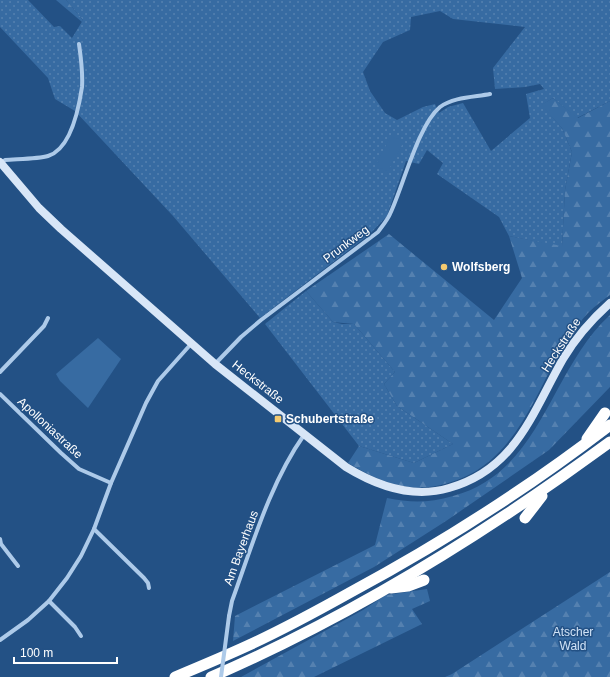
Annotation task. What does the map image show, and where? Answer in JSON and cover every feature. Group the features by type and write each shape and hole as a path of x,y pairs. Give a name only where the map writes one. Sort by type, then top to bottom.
{"highway":[{"path":"583,446 605,413"},
{"path":"175,677 248,646 378,578 509,498 583,446 610,425"},
{"path":"211,677 255,658 330,619 457,547 550,486 610,442"},
{"path":"525,518 550,486"},
{"path":"384,589 408,586 424,580"}],"main road":[{"name":"Heckstraße","path":"0,163 39,208 61,229 190,344 346,467 364,478 384,487 402,491 439,492 464,484 484,474 501,460 518,440 578,336 595,316 610,303"}],"street":[{"name":"Heckstraße","path":"0,163 5,160 49,156 58,150 66,140 76,118 82,86 79,44"},
{"name":"Prunkweg","path":"215,364 241,337 261,320 378,232 390,216 423,131 432,115 441,107 450,102 490,94"},
{"path":"0,372 44,326 48,318"},
{"path":"0,640 28,620 49,600 67,578 81,556 94,529 146,403 158,380 190,344"},
{"name":"Apolloniastraße","path":"0,394 61,454 79,469 112,483"},
{"name":"Am Bayerhaus","path":"221,677 232,601 264,515 292,454 304,435"},
{"path":"94,529 144,578 148,583 149,588"},
{"path":"0,539 1,544 18,566"},
{"path":"49,600 75,627 81,636"}],"green space":[{"path":"0,0 28,0 54,27 60,26 72,38 83,20 66,0 610,0 610,101 577,118 553,98 542,105 562,128 572,152 565,190 562,247 509,236 499,217 437,174 443,163 427,150 419,164 406,161 387,216 370,234 260,318 173,216 75,111 55,99 48,78 0,27","holes":["440,11 453,19 525,27 493,68 495,89 525,87 540,84 544,89 526,94 530,118 491,151 463,103 448,107 439,113 435,104 423,107 397,120 385,113 370,91 363,72 383,42 410,30 411,17"]},
{"path":"56,0 66,0 83,20 82,22"},
{"path":"553,98 578,118 610,101 610,295 591,310 576,327 560,352 527,414 502,449 487,463 469,475 448,483 421,488 396,485 372,476 348,463 359,446 414,463 453,444 397,406 384,384 395,372 354,324 333,322 306,291 389,234 494,320 522,278 509,236 562,246 565,190 572,152 562,128 541,105"},
{"path":"392,134 403,143 387,173 376,164"},
{"path":"306,291 333,322 354,324 395,372 384,384 397,406 453,444 414,463 359,446 265,324"},
{"path":"610,315 610,387 549,450 446,521 374,567 233,641 235,616 375,545 387,498 420,502 453,496 483,484 506,465 526,443 542,418 572,364 589,338"},
{"path":"98,338 121,359 88,408 60,381 56,374"},
{"name":"Atscher Wald","path":"610,572 610,677 445,677 452,674"},
{"path":"427,589 430,601 412,609 422,624 314,677 241,677 363,610 386,595"}],"place":[{"name":"Wolfsberg","path":"444,267"},
{"name":"Schubertstraße","path":"278,419"}]}
